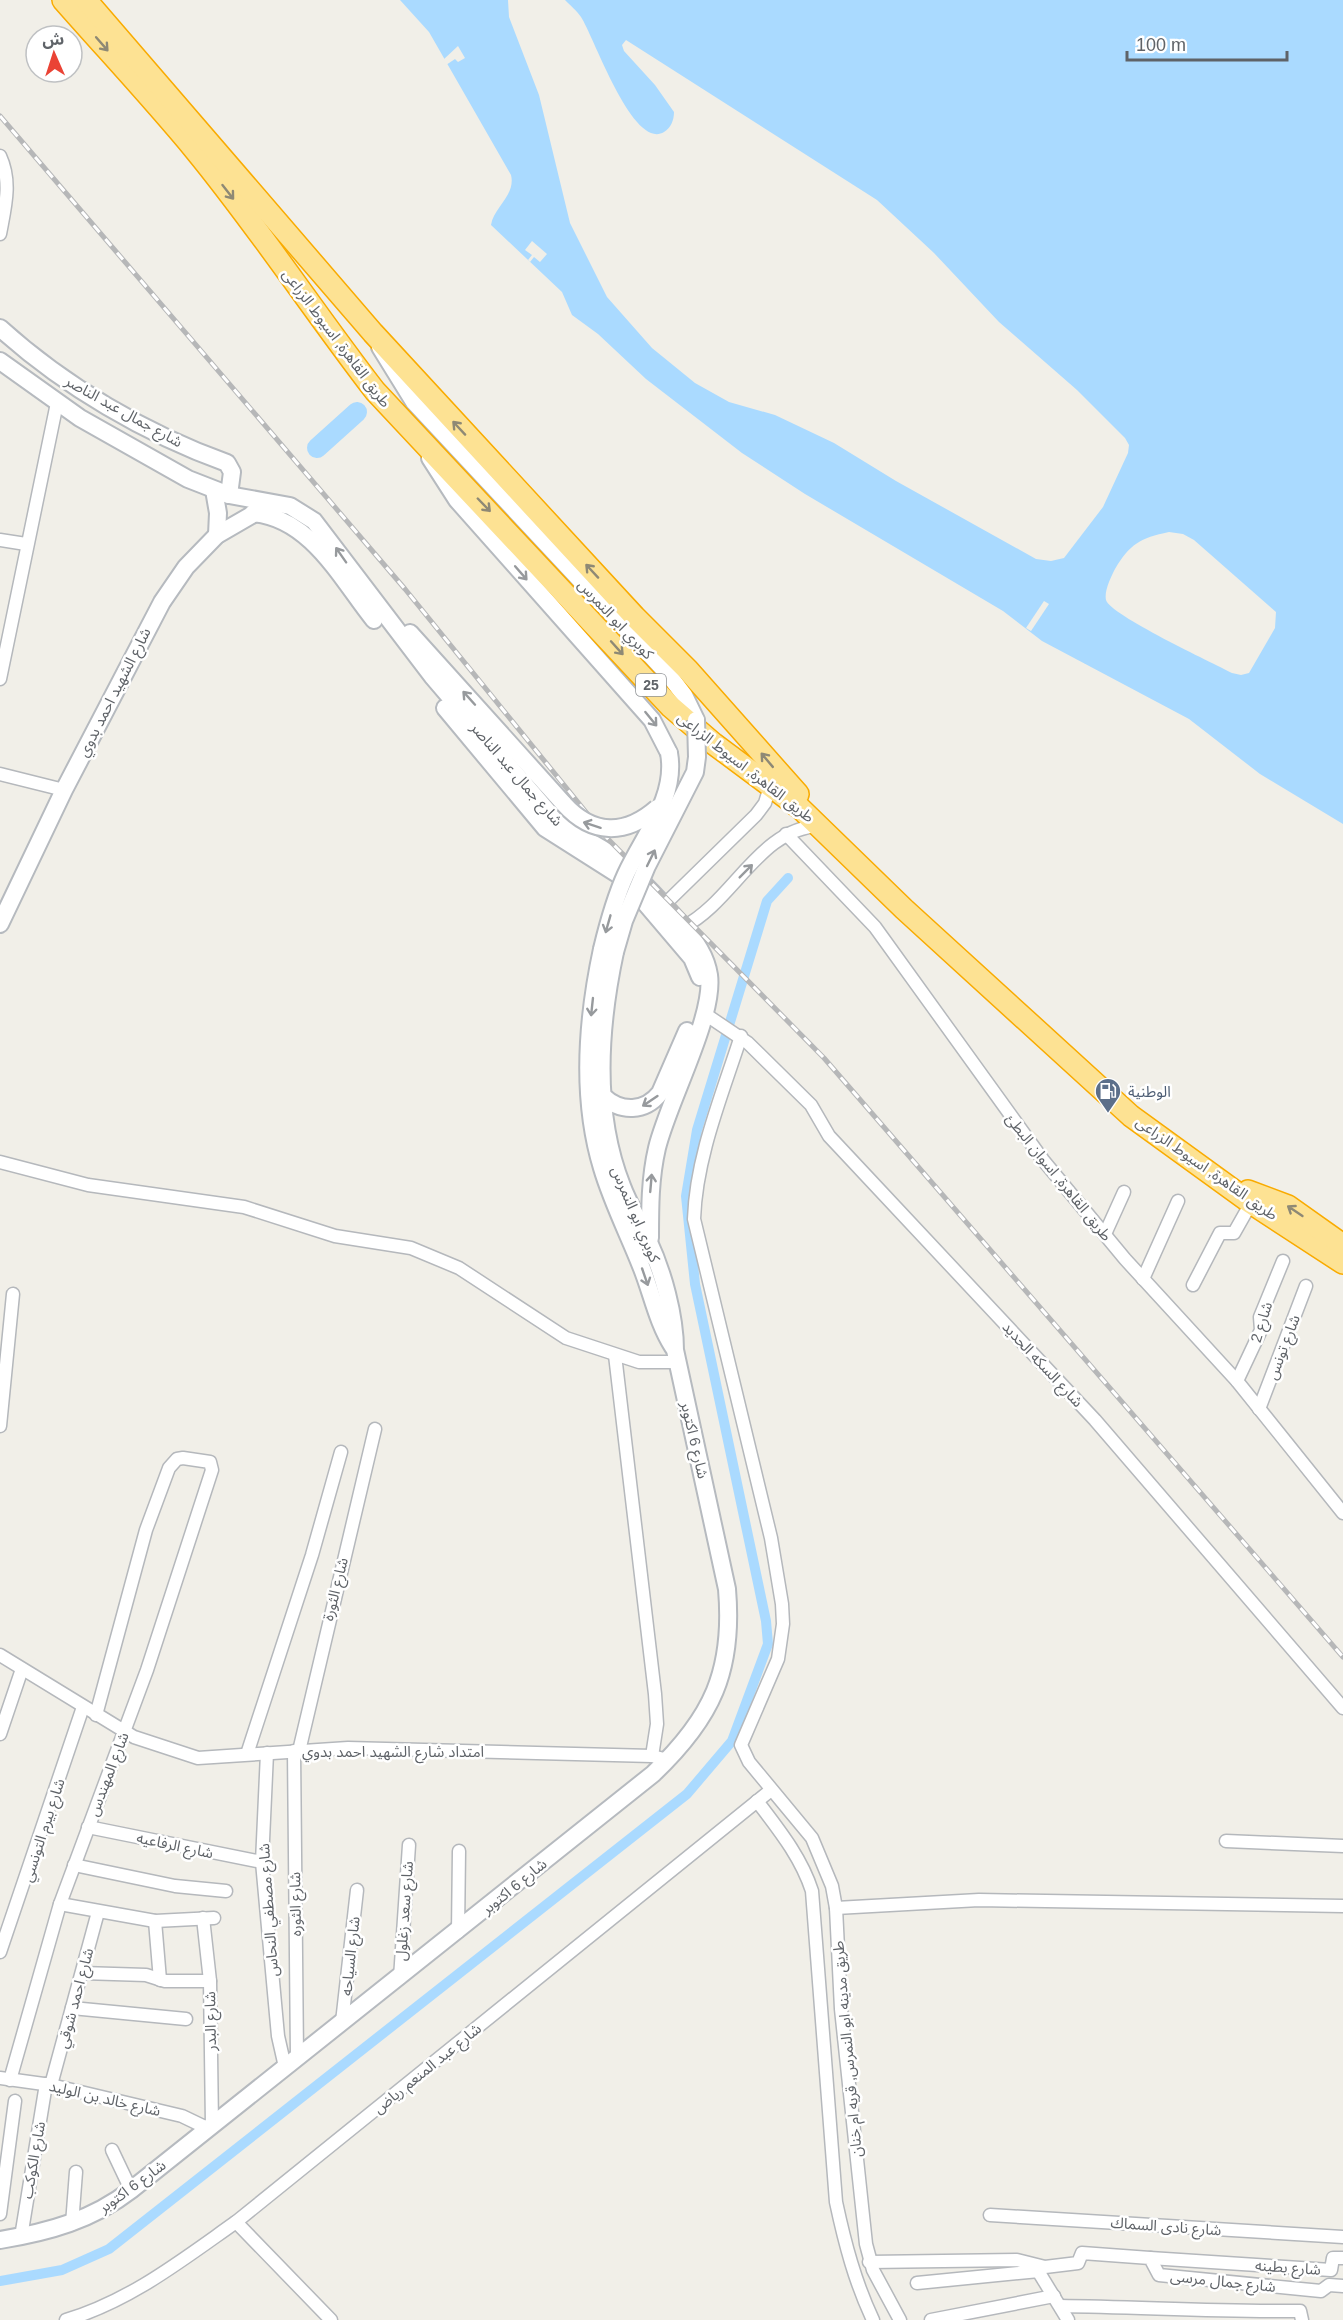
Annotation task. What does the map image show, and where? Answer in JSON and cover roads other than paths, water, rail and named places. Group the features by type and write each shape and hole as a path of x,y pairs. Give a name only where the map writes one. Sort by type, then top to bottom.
{"highway":[{"name":"طريق القاهرة, اسيوط الزراعى","path":"63,0 195,150 254,227 335,340 382,399 527,549 671,707 714,744 821,826 904,909 1103,1092 1141,1123 1251,1203 1343,1263"},
{"name":"طريق القاهرة, اسيوط الزراعى","path":"86,0 373,333 635,617 688,670 783,779 953,943 1094,1073 1180,1145 1246,1190 1288,1206 1343,1245"}],"main road":[{"name":"شارع جمال عبد الناصر","path":"0,328 57,374 138,422 230,464 232,472 222,492"},
{"name":"كوبري ابو النمرس","path":"373,333 388,364 414,402 668,674 684,695 696,720 698,757 694,772 647,866 609,950 594,993 589,1059 597,1147 607,1183 644,1275 657,1317 676,1356"},
{"name":"شارع جمال عبد الناصر","path":"0,361 57,403 126,446 222,492 290,506 314,521 432,676 558,823 612,856 663,906 700,948 707,964 711,1018 669,1108 657,1147 650,1198 650,1242"},
{"path":"126,446 138,422"},
{"name":"كوبري ابو النمرس","path":"423,443 438,473 457,500 652,720 669,753 671,774 662,804 619,890 609,950 603,1096 616,1168 650,1242 675,1332 676,1356"},
{"path":"217,535 222,492"},
{"name":"شارع الشهيد احمد بدوي","path":"0,924 64,790 162,602 186,567 217,535 253,513 278,503"},
{"name":"شارع جمال عبد الناصر","path":"253,513 281,519 307,536 536,819 555,836 603,864 625,880 692,958 700,978 699,1000 660,1093 649,1104 635,1108 615,1105 603,1096"},
{"path":"376,605 427,650 564,804 585,822 609,828 636,823 662,804"},
{"name":"شارع 6 اكتوبر","path":"0,2240 72,2224 103,2210 131,2190 209,2126 458,1932 660,1758 685,1743 710,1703 725,1659 729,1612 724,1566 676,1356"}],"street":[{"path":"0,156 6,168 8,185 0,234"},
{"path":"0,679 26,544 57,403"},
{"path":"0,540 26,544"},
{"path":"0,774 64,790"},
{"path":"663,906 762,809 770,786"},
{"path":"683,927 707,911 777,839 797,829 821,826"},
{"name":"طريق القاهرة, اسوان البطئ","path":"786,834 875,927 1005,1109 1105,1234 1237,1382 1343,1513"},
{"name":"شارع السكه الحديد","path":"711,1018 737,1033 811,1105 832,1140 1095,1420 1343,1708"},
{"name":"طريق مدينه ابو النمرس, قريه ام خنان","path":"737,1033 701,1164 695,1196 694,1219 771,1538 782,1604 783,1624 778,1659 741,1745 744,1754 771,1790 812,1838 832,1886 836,1908 840,2009 869,2262 900,2320"},
{"path":"0,1162 88,1185 244,1207 335,1236 411,1248 459,1268 566,1338 639,1362 676,1356"},
{"path":"1105,1234 1124,1192"},
{"path":"1143,1279 1178,1201"},
{"path":"1192,1285 1220,1233 1233,1234 1251,1203"},
{"name":"شارع 2","path":"1237,1382 1261,1329 1260,1317 1283,1261"},
{"name":"شارع تونس","path":"1259,1409 1306,1286"},
{"path":"0,1426 13,1294"},
{"path":"615,1355 656,1694 660,1758"},
{"name":"شارع الثورة","path":"296,1751 375,1429"},
{"path":"248,1754 275,1662 312,1555 341,1452"},
{"name":"شارع المهندس","path":"5,2079 60,1904 124,1732 212,1470 210,1462 183,1458 177,1459 169,1468 146,1530 96,1715"},
{"name":"امتداد شارع الشهيد احمد بدوي","path":"0,1655 124,1732 198,1758 348,1748 438,1749 660,1758"},
{"path":"0,1734 22,1669"},
{"name":"شارع بيرم التونسي","path":"0,1952 83,1707"},
{"name":"شارع الثوره","path":"291,2062 296,1751"},
{"name":"شارع مصطفي النحاس","path":"267,1753 262,1862 278,2036 291,2062"},
{"name":"شارع عبد المنعم رياض","path":"66,2320 109,2304 144,2286 236,2222 771,1790"},
{"name":"طريق مدينه ابو النمرس, قريه ام خنان","path":"757,1802 793,1849 804,1867 812,1891 836,2202 845,2246 857,2287 873,2320"},
{"name":"شارع الرفاعيه","path":"88,1827 262,1862"},
{"path":"1226,1841 1343,1846"},
{"name":"شارع سعد زغلول","path":"400,1978 409,1845"},
{"path":"458,1932 459,1851"},
{"path":"74,1865 175,1886 226,1891"},
{"name":"شارع السياحه","path":"342,2022 357,1890"},
{"path":"836,1908 979,1900 1343,1906"},
{"path":"60,1904 155,1921 160,1980"},
{"name":"شارع احمد شوقي","path":"49,2085 98,1912"},
{"name":"شارع البدر","path":"155,1921 209,1918 209,2126"},
{"path":"82,1973 146,1975 160,1980 210,1981"},
{"path":"72,2008 186,2019"},
{"name":"شارع خالد بن الوليد","path":"5,2079 49,2085 182,2116 209,2126"},
{"name":"شارع الكوكب","path":"21,2237 49,2085"},
{"path":"0,2214 15,2101"},
{"path":"112,2150 131,2190"},
{"path":"72,2224 76,2172"},
{"name":"شارع نادى السماك","path":"990,2215 1343,2237"},
{"path":"236,2222 331,2320"},
{"path":"917,2283 1078,2263 1082,2253 1150,2258"},
{"name":"شارع بطينه","path":"1150,2258 1331,2270 1333,2258 1343,2258"},
{"name":"شارع جمال مرسى","path":"1150,2258 1159,2275 1321,2291 1329,2285 1343,2286"},
{"path":"869,2262 1017,2260 1037,2269 1068,2320"},
{"path":"931,2320 1057,2301 1302,2316"}],"water":[{"path":"400,0 508,0 509,17 539,95 570,223 607,297 652,348 695,383 729,402 775,415 834,443 896,481 1036,559 1051,561 1064,558 1103,507 1128,453 1129,445 1125,438 1077,390 999,322 934,253 877,200 626,40 622,45 624,51 655,85 674,112 672,124 664,132 652,133 640,125 616,89 581,17 565,0 1343,0 1343,824 1260,774 1189,719 1042,641 1003,611 805,494 742,453 646,379 598,334 572,315 562,292 491,225 496,212 508,195 512,182 511,175 429,32","holes":["1169,532 1183,534 1194,540 1276,612 1275,628 1249,673 1241,675 1232,673 1143,627 1112,607 1106,600 1107,588 1113,572 1131,548 1159,534"]}],"waterway":[{"path":"317,448 357,412"},
{"path":"0,2281 62,2270 109,2249 687,1794 732,1741 768,1644 766,1621 695,1284 686,1196 697,1130 767,901 788,878"}],"railway":[{"path":"0,116 405,589 607,838 824,1058 1343,1657"}],"place":[{"name":"الوطنية","path":"1108,1114"}]}
